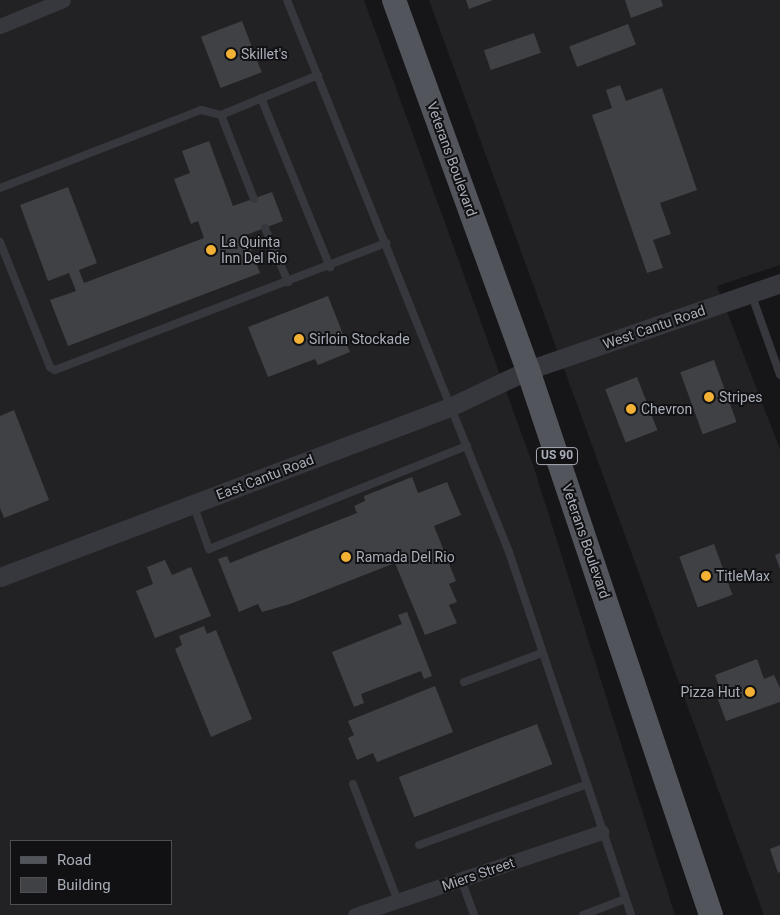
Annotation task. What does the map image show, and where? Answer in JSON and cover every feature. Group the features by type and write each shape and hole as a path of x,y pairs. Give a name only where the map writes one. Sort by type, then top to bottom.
{"main road":[{"name":"Veterans Boulevard","path":"394,0 528,370 711,915"}],"street":[{"path":"0,26 63,0"},
{"name":"West Cantu Road","path":"528,370 780,283"},
{"name":"East Cantu Road","path":"0,577 452,406 528,370"},
{"name":"Miers Street","path":"355,915 389,907 462,879 601,832"}],"lane":[{"path":"287,0 452,406 509,552 630,915"},
{"path":"0,188 200,110 221,115 318,75"},
{"path":"261,98 330,266"},
{"path":"221,115 254,199"},
{"path":"265,228 288,282"},
{"path":"0,242 50,367 55,370 386,243"},
{"path":"751,293 780,375"},
{"path":"193,504 209,548 468,446"},
{"path":"464,682 542,653"},
{"path":"353,784 389,907"},
{"path":"419,845 586,785"},
{"path":"462,879 474,915"},
{"path":"583,915 625,899"}],"shaded area":[{"path":"0,0 364,0 534,468 675,915 0,915"},
{"path":"429,0 780,0 780,265 717,286 780,449 780,915 764,915"}],"building":[{"path":"466,0 493,0 469,9"},
{"path":"625,0 661,0 663,6 631,18"},
{"name":"Skillet's","path":"242,21 262,72 221,88 201,37"},
{"path":"628,24 636,45 577,67 569,47"},
{"path":"534,33 541,53 491,70 484,50"},
{"path":"620,85 626,101 662,88 697,190 660,203 671,234 653,240 663,268 647,273 592,115 612,108 606,90"},
{"name":"La Quinta Inn Del Rio","path":"209,141 233,206 272,192 283,221 246,235 260,273 68,346 50,300 76,291 69,273 48,281 20,205 68,187 97,263 79,270 84,283 204,238 198,221 191,224 174,179 190,173 182,151"},
{"name":"Sirloin Stockade","path":"328,296 350,352 318,365 315,359 268,377 248,327"},
{"name":"Stripes","path":"714,360 737,422 703,434 680,372"},
{"name":"Chevron","path":"637,377 657,430 626,442 605,389"},
{"path":"14,410 49,500 4,518 0,508 0,416"},
{"name":"Ramada Del Rio","path":"412,477 418,493 447,482 461,515 434,526 456,581 449,584 457,602 449,605 457,623 425,635 395,563 290,604 262,612 258,604 239,612 218,559 227,556 230,563 357,513 354,506 365,501 364,496"},
{"name":"TitleMax","path":"714,544 732,595 698,607 679,557"},
{"path":"780,553 780,569 775,555"},
{"path":"165,560 172,575 191,567 211,616 155,638 136,591 153,584 147,567"},
{"path":"407,612 432,676 424,679 421,671 361,694 364,703 354,707 332,652 402,624 398,615"},
{"path":"204,626 207,634 216,630 252,719 211,737 175,649 182,645 179,636"},
{"name":"Pizza Hut","path":"757,659 764,679 774,675 780,688 780,702 726,721 717,697 722,695 715,675"},
{"path":"435,686 453,732 377,762 373,753 357,760 348,738 354,735 348,721"},
{"path":"537,724 552,764 414,817 399,777"},
{"path":"780,845 780,872 778,873 770,849"}],"place":[{"name":"Skillet's","path":"231,54"},
{"name":"La Quinta Inn Del Rio","path":"211,250"},
{"name":"Sirloin Stockade","path":"299,339"},
{"name":"Stripes","path":"709,397"},
{"name":"Chevron","path":"631,409"},
{"name":"Ramada Del Rio","path":"346,557"},
{"name":"TitleMax","path":"706,576"},
{"name":"Pizza Hut","path":"750,692"}]}
